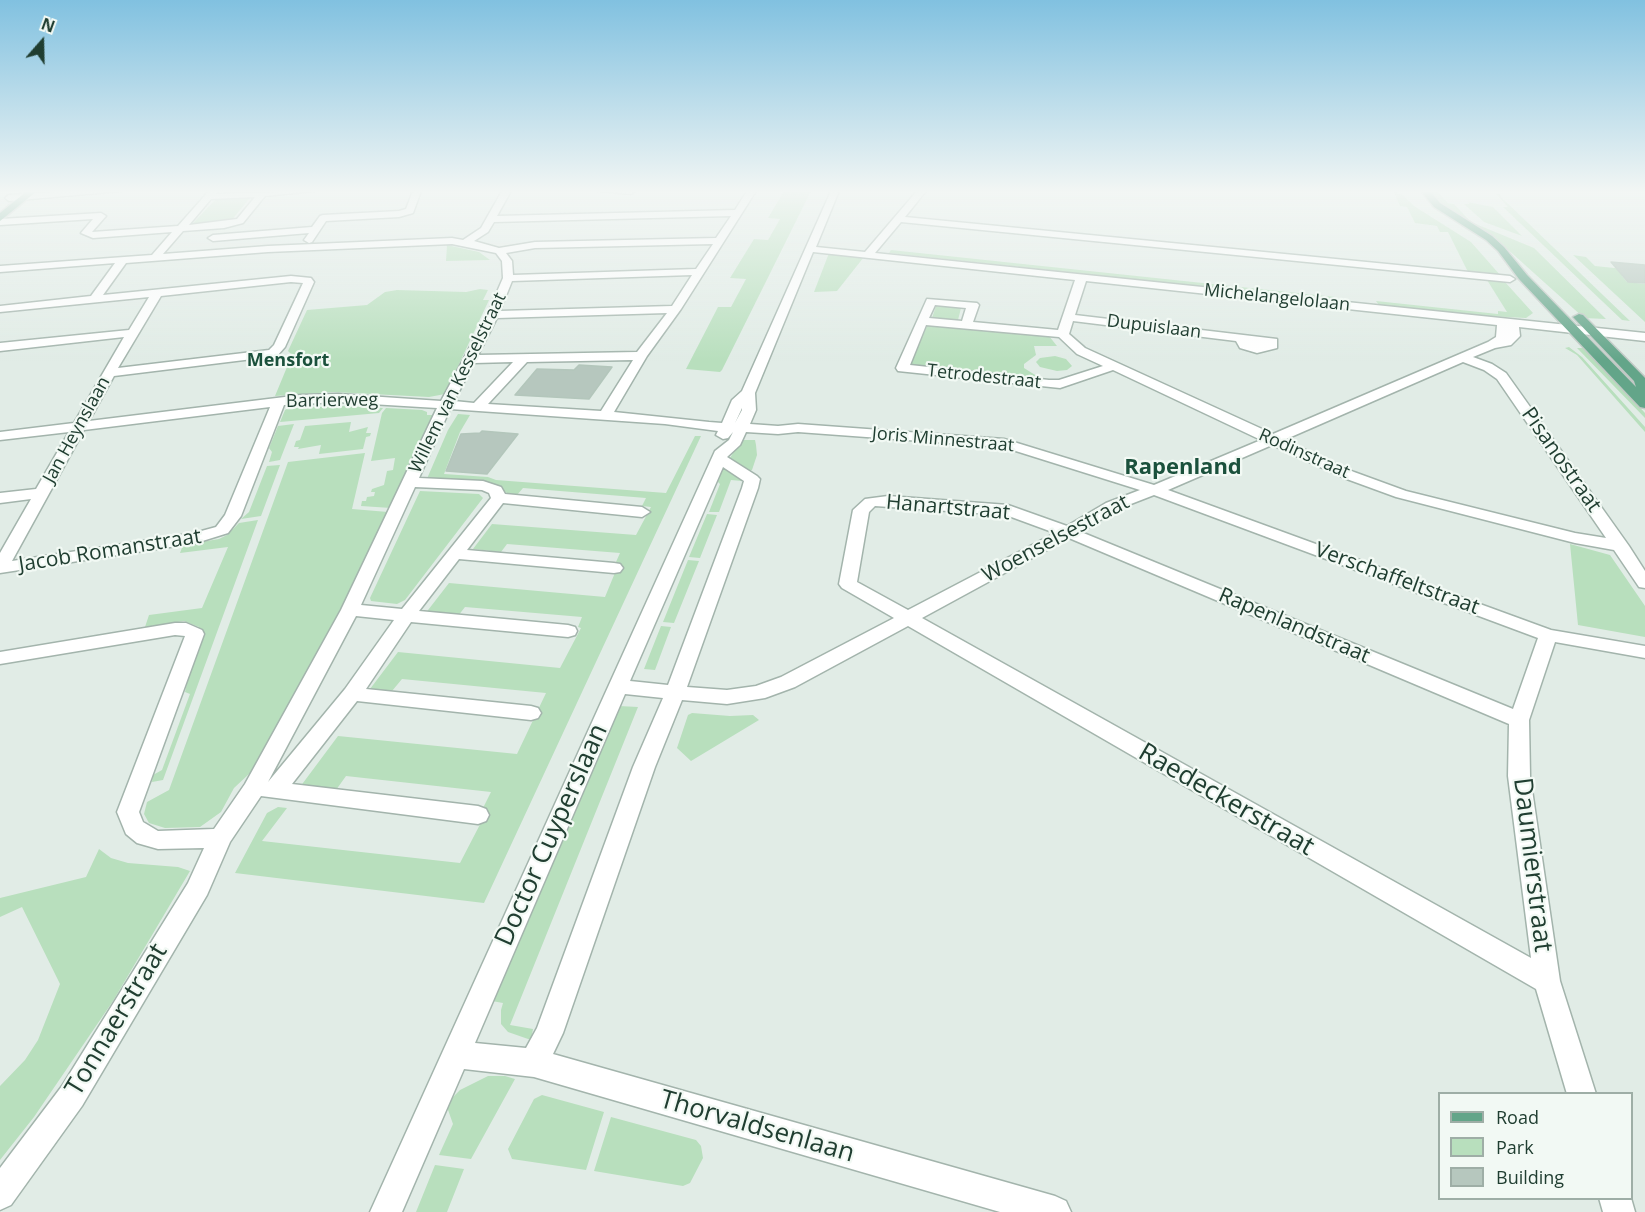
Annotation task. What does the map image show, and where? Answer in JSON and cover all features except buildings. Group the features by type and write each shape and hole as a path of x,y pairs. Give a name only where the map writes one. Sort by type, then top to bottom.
{"main road":[{"path":"1501,249 1523,277 1640,380 1645,394"},
{"path":"1514,263 1543,283 1645,404"}],"street":[{"path":"154,258 163,248"},
{"path":"0,269 297,248"},
{"path":"486,248 499,251 520,248"},
{"path":"605,415 641,356 675,309 714,248"},
{"path":"869,254 874,248"},
{"name":"Michelangelolaan","path":"1187,248 1510,279"},
{"name":"Michelangelolaan","path":"809,249 1082,276 1506,324 1526,329 1588,334"},
{"path":"736,424 749,410 748,393 809,249"},
{"name":"Willem van Kesselstraat","path":"264,790 447,404 493,315 508,278 507,261 499,251"},
{"path":"95,299 123,260"},
{"path":"508,278 699,272"},
{"path":"923,321 1063,334 1082,276"},
{"path":"0,309 291,279 309,282 279,347 273,352 109,373"},
{"name":"Jan Heynslaan","path":"0,568 109,373 157,293"},
{"name":"Tetrodestraat","path":"966,325 973,305 931,301 902,369 1060,384 1114,366"},
{"path":"493,315 675,309"},
{"name":"Dupuislaan","path":"1067,317 1241,338"},
{"name":"Woenselsestraat","path":"616,687 727,697 758,693 788,682 1070,532 1112,506 1186,478 1492,345 1502,338 1502,327 1506,324"},
{"path":"0,347 133,333"},
{"name":"Rodinstraat","path":"1063,334 1081,351 1349,475 1401,494 1575,538 1621,546"},
{"path":"1588,334 1645,337"},
{"path":"1588,334 1645,343"},
{"path":"471,359 641,356"},
{"path":"478,406 525,357"},
{"name":"Pisanostraat","path":"1461,357 1488,367 1502,376 1645,583"},
{"name":"Barrierweg","path":"0,436 279,402 338,398 605,415 665,420 684,424 736,424"},
{"name":"Jacob Romanstraat","path":"0,568 216,534 227,527 233,516 279,402"},
{"name":"Joris Minnestraat","path":"736,424 1004,443 1040,452 1153,490"},
{"name":"Doctor Cuyperslaan","path":"386,1212 720,454 735,442 736,424"},
{"path":"534,1063 549,1033 644,767 675,693 750,488 752,479 720,454"},
{"name":"Willem van Kesselstraat","path":"410,482 483,486 496,490 499,498"},
{"name":"Verschaffeltstraat","path":"1153,490 1548,635 1645,652"},
{"path":"0,498 42,493"},
{"name":"Willem van Kesselstraat","path":"499,498 642,512"},
{"name":"Willem van Kesselstraat","path":"220,838 352,694 406,616 499,498"},
{"name":"Hanartstraat","path":"905,618 848,584 861,510 870,502 888,501 1008,510 1070,532"},
{"name":"Rapenlandstraat","path":"1070,532 1519,720"},
{"path":"456,554 614,568"},
{"path":"350,610 568,631"},
{"name":"Raedeckerstraat","path":"905,618 1546,981"},
{"path":"0,658 175,629 186,629 195,634 128,812 134,828 145,836 158,840 220,838"},
{"name":"Daumierstraat","path":"1548,635 1519,720 1519,776 1546,981 1581,1092"},
{"path":"352,694 531,713"},
{"path":"264,790 478,815"},
{"name":"Tonnaerstraat","path":"0,1194 72,1096 198,888 220,838"},
{"name":"Thorvaldsenlaan","path":"455,1054 534,1063 1043,1210"}],"green space":[{"path":"447,248 479,252 490,260 446,261"},
{"path":"749,248 783,248 722,370 720,372 686,369 718,307 731,307 746,279 730,278"},
{"path":"1456,248 1476,248 1501,276 1468,272"},
{"path":"1506,248 1534,248 1606,319 1584,318"},
{"path":"1546,248 1554,248 1630,321 1622,320"},
{"path":"891,250 1335,297 1336,301 889,253"},
{"path":"829,253 864,257 837,291 814,292"},
{"path":"1573,255 1586,257 1595,266 1634,270 1631,276 1622,276 1627,282 1645,284 1645,322"},
{"path":"1487,280 1505,282 1533,313 1526,318 1487,316 1379,305 1376,301 1498,314 1498,311 1507,312"},
{"path":"397,290 466,292 488,290 483,300 489,300 445,394 429,397 333,392 275,396 292,355 288,351 307,310 367,305 385,292"},
{"path":"936,306 961,308 958,320 932,318"},
{"path":"928,324 1049,336 1057,346 1034,346 1036,355 1024,364 1024,368 1041,381 909,367"},
{"path":"1569,347 1582,357 1645,427 1645,432 1577,355 1565,348"},
{"path":"1577,348 1585,348 1645,413 1645,418"},
{"path":"1055,356 1066,359 1072,366 1067,370 1057,371 1040,367 1036,362 1040,358"},
{"path":"342,406 383,408 379,413 280,422 285,410 289,408"},
{"path":"386,408 422,410 427,412 427,415 434,415 391,508 361,506 362,501 366,501 367,497 374,496 375,492 371,492 372,489 384,485 387,471 393,470 395,458 371,461 382,413"},
{"path":"458,414 470,415 460,432 444,474 488,477 496,480 666,493 695,436 701,436 484,903 235,873 267,813 278,807 287,808 262,841 460,863 488,809 483,808 491,792 346,776 336,790 300,787 338,736 517,754 546,693 402,679 392,691 370,689 398,652 560,668 581,628 578,627 582,617 465,607 458,616 425,614 449,583 605,597 619,563 616,562 620,553 507,544 501,552 473,549 492,524 636,535 651,507 642,506 646,498 523,488 517,495 510,495 496,486 426,481 448,430"},
{"path":"351,422 349,432 368,427 366,433 371,433 366,437 363,449 319,454 321,445 298,449 299,447 294,447 296,441 300,440 305,426"},
{"path":"294,424 280,460 269,462 272,452 269,448 278,426"},
{"path":"741,440 755,440 757,455 752,470 748,472 730,458"},
{"path":"365,453 352,509 388,512 343,606 250,773 234,788 221,812 200,827 165,828 149,823 144,814 147,802 169,790 288,462"},
{"path":"280,465 261,516 241,519 249,512 267,466"},
{"path":"723,465 743,479 742,481 731,480 719,512 709,512 720,484 715,479"},
{"path":"420,491 479,494 483,498 405,600 397,604 371,601 370,598"},
{"path":"707,514 717,515 700,558 689,557"},
{"path":"258,520 163,780 152,782 153,775 162,770 190,694 185,692 199,627 184,621 145,627 149,615 202,608 228,547 180,553 183,545 219,539 227,535 239,523"},
{"path":"1570,544 1610,555 1645,606 1645,637 1578,625"},
{"path":"688,560 699,561 674,623 663,622"},
{"path":"661,626 671,627 655,670 644,669"},
{"path":"619,706 638,707 510,1025 533,1029 531,1040 508,1032 501,1024 503,1003 492,1001"},
{"path":"692,713 753,715 759,720 691,761 677,748 688,715"},
{"path":"99,849 111,858 128,863 178,867 190,871 113,1001 34,1117 0,1160 0,1086 25,1060 38,1040 60,984 22,907 0,917 0,898 86,877"},
{"path":"488,1076 505,1076 515,1079 471,1159 439,1155 453,1124 447,1107 449,1101 460,1090"},
{"path":"542,1095 604,1112 586,1170 512,1159 508,1149 534,1099"},
{"path":"611,1117 696,1140 701,1146 703,1158 690,1183 683,1186 594,1171"},
{"path":"435,1165 464,1169 447,1212 416,1212"}],"district":[{"name":"Mensfort","path":"288,361"},
{"name":"Rapenland","path":"1183,468"}]}
